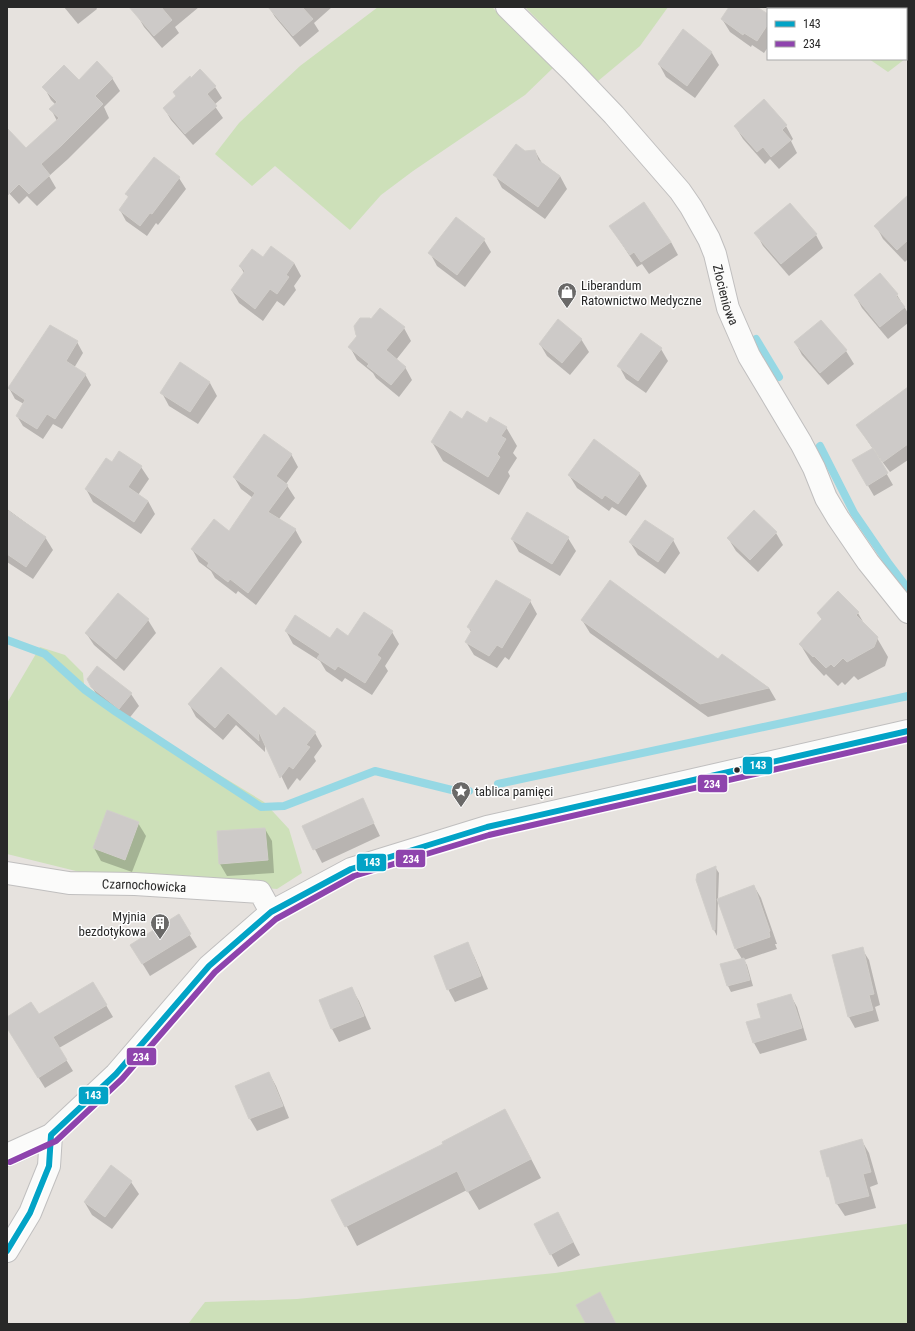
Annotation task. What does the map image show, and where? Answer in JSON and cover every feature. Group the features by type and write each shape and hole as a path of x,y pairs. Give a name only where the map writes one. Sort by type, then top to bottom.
{"street":[{"name":"Złocieniowa","path":"507,7 614,115 680,190 709,239 715,254 728,308 746,350 801,443 834,513 857,547 908,612"},
{"path":"7,1155 51,1135 116,1074 208,966 272,912 351,869 487,827 908,730"},
{"name":"Czarnochowicka","path":"7,873 70,883 135,884 260,892 272,912"},
{"path":"7,1251 30,1213 49,1166 51,1135"}],"green space":[{"path":"378,7 492,7 554,67 525,95 413,171 381,195 350,230 275,166 252,186 215,154 239,123 300,66"},
{"path":"525,7 668,7 640,46 598,81"},
{"path":"790,7 908,7 908,57 907,8"},
{"path":"870,60 904,60 888,72"},
{"path":"40,647 65,655 83,673 84,684 141,727 264,802 289,829 302,873 277,889 84,873 7,854 7,703"},
{"path":"908,1222 908,1324 188,1324 205,1302 297,1299 555,1273 906,1224"}],"building":[{"path":"129,7 161,7 172,20 154,36"},
{"path":"268,7 302,7 313,19 293,36"},
{"path":"729,7 757,7 767,13 767,26 757,41 744,33 743,35 721,19"},
{"path":"683,29 712,52 687,86 658,64"},
{"path":"97,61 113,78 95,96 103,104 41,164 50,175 29,194 19,184 7,196 7,128 26,148 59,118 49,109 57,102 42,87 64,65 79,80"},
{"path":"200,69 216,86 207,94 217,106 185,134 163,108 176,96 173,92"},
{"path":"764,99 787,125 782,130 791,140 771,157 763,147 757,152 734,126"},
{"path":"516,144 525,151 535,150 538,160 560,176 538,207 493,175"},
{"path":"154,157 180,177 152,214 150,213 140,226 119,210 129,196 125,194"},
{"path":"908,195 908,240 897,250 874,226"},
{"path":"644,202 671,242 641,262 634,252 630,255 609,226"},
{"path":"790,203 817,234 781,264 754,233"},
{"path":"456,217 485,239 457,275 428,253"},
{"path":"271,246 294,263 286,275 289,277 277,294 270,289 255,309 231,290 245,271 239,266 252,249 263,257"},
{"path":"880,273 898,294 896,296 905,307 880,327 854,295"},
{"path":"380,308 405,327 386,350 406,367 391,385 367,366 369,364 348,347 357,336 354,326 360,318 371,319"},
{"path":"558,319 582,339 562,363 539,344"},
{"path":"821,320 847,350 820,373 794,342"},
{"path":"50,325 78,341 66,361 86,374 55,419 47,414 37,429 16,416 25,400 8,388"},
{"path":"641,333 662,348 638,381 617,366"},
{"path":"180,362 210,382 190,412 160,393"},
{"path":"908,387 908,444 883,462 856,425"},
{"path":"450,411 462,419 467,411 487,423 490,417 507,427 501,436 506,439 497,454 500,457 488,477 431,442"},
{"path":"264,434 292,454 276,476 288,485 268,512 296,529 248,593 230,579 228,582 207,566 209,563 191,549 214,519 229,531 255,493 233,477"},
{"path":"594,439 640,473 618,504 605,495 602,499 568,475"},
{"path":"873,448 888,473 867,486 852,460"},
{"path":"119,451 142,466 128,487 148,501 134,522 85,489 106,458 112,462"},
{"path":"7,510 46,537 26,567 7,554"},
{"path":"754,510 777,532 750,560 727,538"},
{"path":"527,512 569,537 552,564 511,539"},
{"path":"645,520 674,539 658,562 629,542"},
{"path":"496,580 531,600 502,648 497,645 489,656 465,642 472,630 467,627"},
{"path":"610,580 718,659 722,654 769,688 700,704 581,620"},
{"path":"838,591 859,612 856,615 878,637 874,647 847,662 843,658 834,667 831,664 826,668 799,644 822,619 817,613"},
{"path":"118,593 149,619 116,659 85,633"},
{"path":"364,612 393,631 377,655 381,658 365,683 338,666 335,670 317,658 320,654 285,631 295,615 330,638 337,628 348,636"},
{"path":"97,666 132,693 119,709 91,687 87,679"},
{"path":"221,667 276,716 284,707 316,732 306,745 310,747 293,769 289,766 280,778 258,730 259,741 228,713 215,728 188,704"},
{"path":"363,798 374,823 313,850 302,826"},
{"path":"107,810 139,822 125,860 93,848"},
{"path":"265,828 268,860 219,864 217,831"},
{"path":"716,866 715,930 713,930 696,880 697,874"},
{"path":"754,885 770,931 770,937 735,949 717,899"},
{"name":"Myjnia bezdotykowa","path":"179,914 191,934 142,964 130,945"},
{"path":"468,942 481,976 447,990 434,956"},
{"path":"863,947 874,994 869,995 873,1010 848,1017 832,955"},
{"path":"744,958 750,980 727,986 720,964"},
{"path":"93,982 107,1005 53,1037 67,1060 38,1078 7,1028 7,1017 31,1002 39,1014"},
{"path":"352,987 364,1016 331,1029 319,1000"},
{"path":"791,994 802,1028 753,1043 746,1022 761,1018 757,1004"},
{"path":"269,1072 283,1106 249,1119 235,1086"},
{"path":"505,1109 531,1159 467,1192 457,1171 345,1227 331,1200 443,1144 442,1142"},
{"path":"862,1139 871,1172 863,1174 869,1196 836,1204 829,1176 827,1177 820,1151"},
{"path":"111,1165 132,1181 105,1217 84,1202"},
{"path":"558,1212 573,1242 550,1255 534,1224"},
{"path":"600,1292 616,1324 586,1324 576,1305"}],"waterway":[{"path":"756,339 779,377"},
{"path":"820,446 854,513 908,589"},
{"path":"7,640 45,654 85,690 116,712 261,807 284,806 375,771 460,792 469,791"},
{"path":"498,784 908,696"}],"transit line":[{"name":"143","path":"7,1251 30,1213 49,1166 51,1135 116,1074 209,966 271,912 351,869 487,827 908,731"},
{"name":"234","path":"10,1162 56,1141 122,1079 215,972 276,919 354,876 489,835 908,739"}],"place":[{"name":"Liberandum Ratownictwo Medyczne","path":"567,309"},
{"name":"tablica pamięci","path":"461,808"},
{"name":"Myjnia bezdotykowa","path":"160,940"}]}
